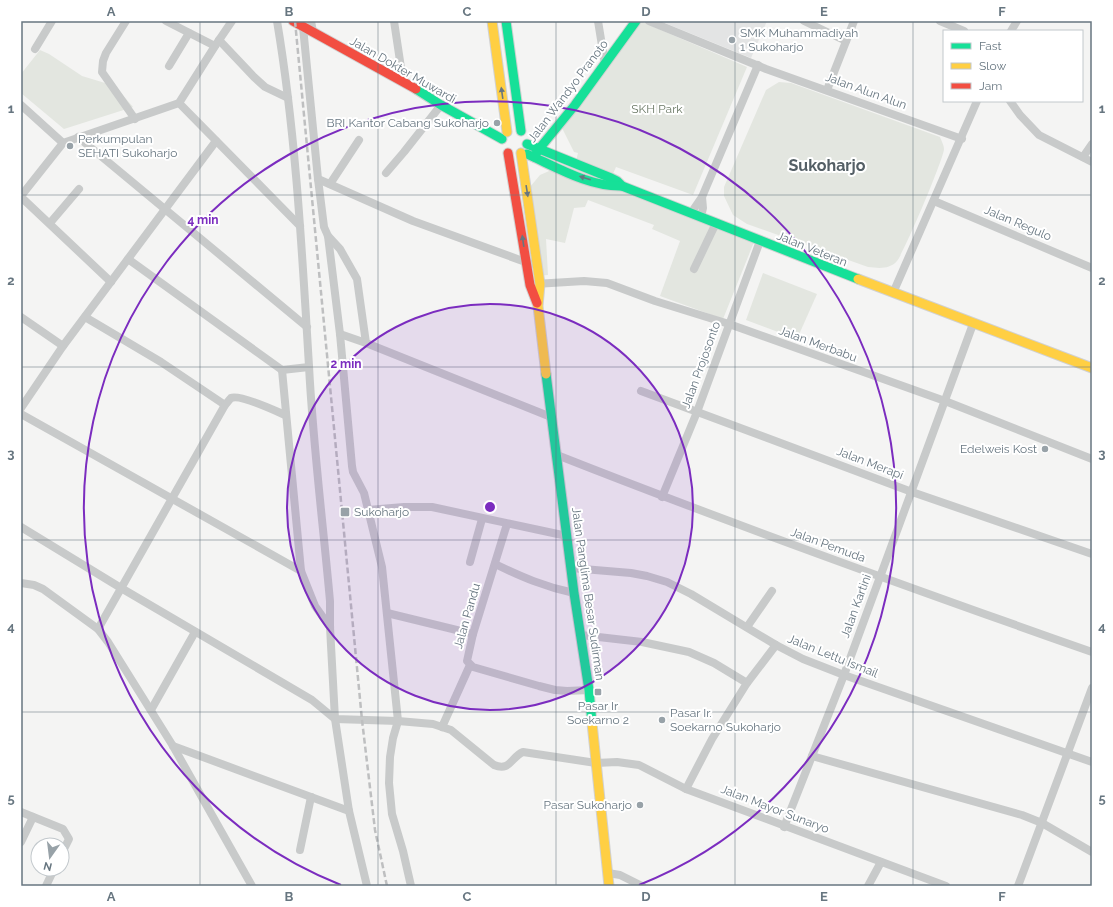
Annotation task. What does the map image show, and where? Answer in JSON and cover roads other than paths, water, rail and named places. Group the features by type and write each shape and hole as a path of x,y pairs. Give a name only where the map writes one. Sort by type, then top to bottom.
{"main road":[{"name":"Jalan Dokter Muwardi","path":"293,21 402,81 441,105 505,135"},
{"path":"492,21 505,135 504,148 508,153 521,153 534,157 573,174 614,188 622,186"},
{"path":"506,21 520,131"},
{"name":"Jalan Wandyo Pranoto","path":"534,157 538,149 559,125 636,21"},
{"path":"505,135 514,130 520,131 526,137 527,144 521,153"},
{"name":"Jalan Veteran","path":"527,144 611,178 622,186 843,274 1092,368"},
{"name":"Jalan Panglima Besar Sudirman","path":"508,153 530,285 538,306"},
{"name":"Jalan Panglima Besar Sudirman","path":"521,153 540,284 538,306 551,417 574,593 589,690 609,886"}],"street":[{"path":"35,49 52,21"},
{"path":"126,21 106,53 103,61 102,72 135,119"},
{"path":"166,21 189,33 217,43 266,87 288,98"},
{"path":"111,282 21,196 63,143 179,103 232,21"},
{"path":"277,21 288,98 300,226 309,368 330,601 335,719 349,811 367,886"},
{"path":"311,21 313,32"},
{"path":"394,21 402,81"},
{"path":"598,21 605,64"},
{"name":"Jalan Alun Alun","path":"649,21 758,65 962,139"},
{"path":"804,21 846,41"},
{"path":"827,90 854,21"},
{"path":"940,21 962,30"},
{"path":"1012,30 1017,21"},
{"path":"303,27 318,179 324,227 328,236 340,334 352,466 353,472 364,493 382,567 398,721 390,757 389,782 392,814 411,886"},
{"path":"169,66 189,33"},
{"path":"691,213 702,197 758,65"},
{"path":"893,293 962,139 977,102"},
{"path":"1011,102 1020,115 1039,135 1092,162"},
{"path":"179,103 300,226"},
{"path":"21,105 63,143"},
{"path":"386,173 441,105"},
{"path":"78,137 307,327"},
{"path":"330,184 359,140"},
{"path":"21,408 64,346 216,141"},
{"path":"1083,157 1092,144"},
{"path":"318,179 413,221 538,267"},
{"path":"50,223 80,189"},
{"path":"701,217 703,208 702,197"},
{"name":"Jalan Regulo","path":"934,201 1092,268"},
{"path":"694,269 716,223"},
{"path":"328,236 340,249 358,279 366,343"},
{"name":"Jalan Projosonto","path":"662,497 697,412 760,241"},
{"path":"128,259 282,370 309,368"},
{"name":"Jalan Merbabu","path":"530,285 584,281 607,283 655,301 729,324 945,401 1092,459"},
{"path":"21,317 64,346"},
{"path":"86,318 161,362 225,405"},
{"name":"Jalan Kartini","path":"784,827 844,676 973,324"},
{"path":"340,334 551,417"},
{"path":"282,370 301,571 315,606 330,627"},
{"name":"Jalan Merapi","path":"641,391 912,492 1092,554"},
{"path":"98,628 225,405 232,398 236,397 286,415"},
{"path":"21,414 301,571"},
{"name":"Jalan Pemuda","path":"557,455 662,497 880,577 1092,652"},
{"path":"368,510 418,506 432,507 482,519 567,536"},
{"path":"470,562 482,519"},
{"name":"Jalan Pandu","path":"507,524 473,634 467,661 470,665 555,690 589,690"},
{"path":"21,527 195,632 312,700 335,719"},
{"path":"495,564 539,584 574,593"},
{"name":"Jalan Lettu Ismail","path":"571,568 631,573 667,582 692,594 776,645 803,659 844,676 1092,762"},
{"path":"21,583 34,585 43,589 98,628 173,746 252,886"},
{"path":"747,627 772,591"},
{"path":"315,606 324,608 327,607 330,601"},
{"path":"387,613 473,634"},
{"path":"151,710 195,632"},
{"path":"581,635 642,642 689,652 714,663 747,683"},
{"path":"686,789 712,739 747,683 776,645"},
{"path":"442,727 470,665"},
{"path":"1018,886 1092,688"},
{"name":"Jalan Mayor Sunaryo","path":"335,719 398,721 433,724 451,730 499,767 508,765 523,752 596,763 617,762 639,765 686,789 719,800 784,827 946,886"},
{"path":"173,746 349,811"},
{"path":"812,756 1016,813 1042,823 1092,852"},
{"path":"300,850 311,797"},
{"path":"21,812 60,828 66,832 68,837"},
{"path":"21,842 33,817"},
{"path":"868,886 881,862"},
{"path":"608,873 620,874 642,886"}],"railway":[{"path":"295,21 362,720 375,830 387,886"}],"place":[{"name":"SMK Muhammadiyah 1 Sukoharjo","path":"732,40"},
{"name":"BRI Kantor Cabang Sukoharjo","path":"497,123"},
{"name":"Perkumpulan SEHATI Sukoharjo","path":"70,146"},
{"name":"Edelweis Kost","path":"1045,449"},
{"name":"Sukoharjo","path":"345,512"},
{"name":"Pasar Ir Soekarno 2","path":"598,692"},
{"name":"Pasar Ir. Soekarno Sukoharjo","path":"662,720"},
{"name":"Pasar Sukoharjo","path":"640,805"}],"district":[{"name":"Sukoharjo","path":"827,165"}],"park label":[{"name":"SKH Park","path":"657,109"}]}
